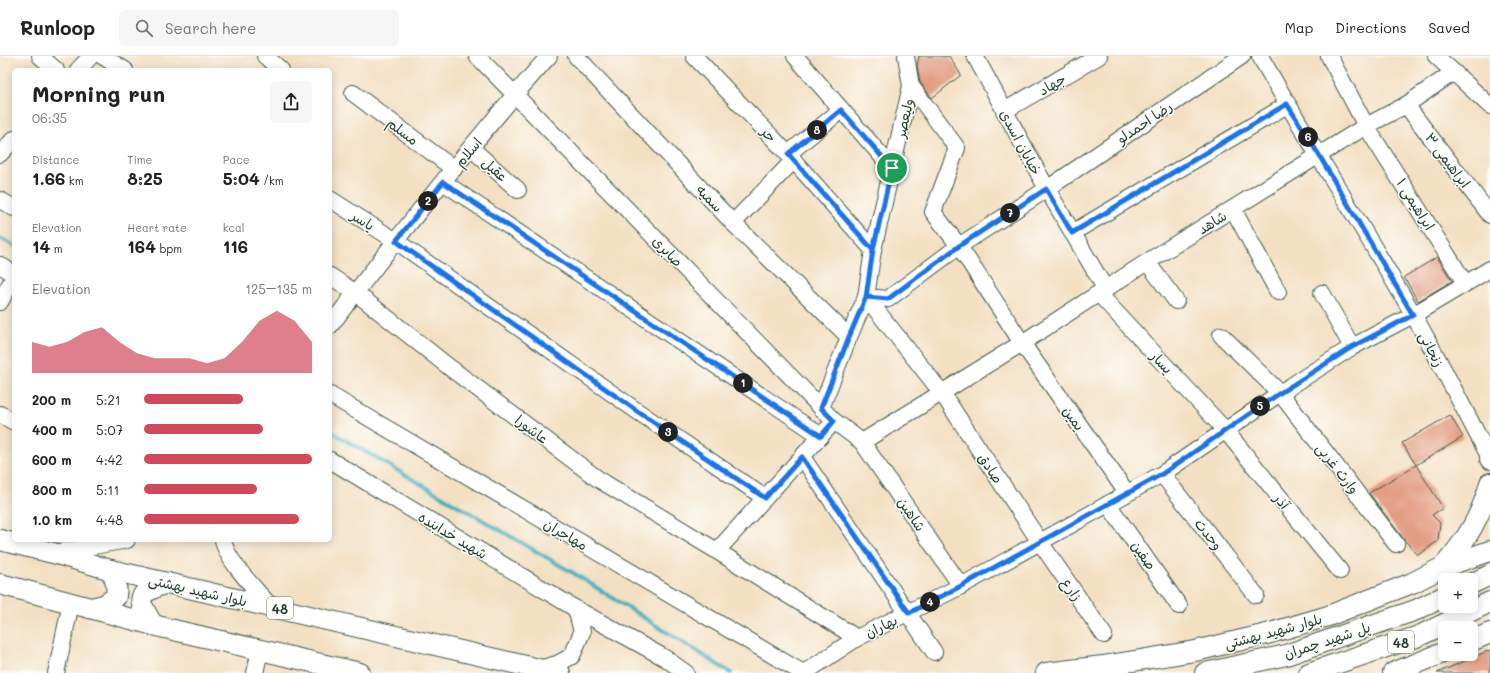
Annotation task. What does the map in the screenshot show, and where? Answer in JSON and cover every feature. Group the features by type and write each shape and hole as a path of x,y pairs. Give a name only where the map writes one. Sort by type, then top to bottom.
{"main road":[{"path":"1443,567 1458,551 1472,529 1483,508 1490,483"},
{"name":"بلوار شهید بهشتی","path":"0,540 53,553 111,570 560,673"},
{"name":"بلوار شهید بهشتی","path":"1046,673 1103,666 1195,651 1267,634 1328,616 1412,583 1443,567 1490,551"},
{"path":"1443,567 1466,567 1478,573 1490,586"},
{"path":"91,608 104,605 116,597 116,581 111,570"},
{"path":"1478,581 1490,575"},
{"path":"153,625 142,605 143,594 167,583"},
{"path":"0,584 153,625 360,673"},
{"name":"پل شهید چمران","path":"1205,673 1286,655 1416,610 1438,599"},
{"name":"پل شهید چمران","path":"1309,673 1419,636 1490,602"},
{"path":"1478,638 1490,633"},
{"path":"1393,673 1438,655"}],"street":[{"path":"40,56 54,68"},
{"path":"80,68 91,56"},
{"path":"102,56 122,68"},
{"path":"265,56 279,68"},
{"name":"صابری","path":"477,56 834,421"},
{"name":"اسلام","path":"332,323 443,182 515,94 549,56"},
{"name":"سمیه","path":"576,56 733,223 849,337"},
{"name":"حر","path":"694,56 791,157 873,250"},
{"path":"795,56 892,168"},
{"name":"ولیعصر","path":"821,408 866,297 873,250 911,86 906,56"},
{"name":"خیابان اسدی","path":"975,56 1046,189 1072,233 1102,292"},
{"name":"جهاد","path":"1004,112 1099,56"},
{"name":"رضا احمدلو","path":"866,297 888,299 959,246 1242,56"},
{"name":"زنجانی","path":"1260,56 1413,315 1490,458"},
{"name":"ابراهیمی ۱","path":"1329,56 1366,126 1465,283"},
{"path":"1436,56 1490,106"},
{"name":"شاهد","path":"862,442 1022,343 1232,209 1366,126 1406,104 1454,72"},
{"name":"یمین","path":"911,86 957,148 933,212 959,246 1022,343 1127,493"},
{"name":"مسلم","path":"353,93 454,169"},
{"path":"1072,233 1287,104"},
{"name":"ابراهیمی ۳","path":"1406,104 1490,215"},
{"path":"733,223 791,157 841,110"},
{"path":"0,154 12,141"},
{"name":"عقیل","path":"471,148 518,190"},
{"path":"443,182 821,436"},
{"path":"0,200 12,207"},
{"name":"یاسر","path":"332,200 396,241 637,411 765,498"},
{"path":"1232,209 1278,292"},
{"path":"1147,262 1176,301"},
{"path":"0,265 12,274"},
{"name":"بهاران","path":"804,673 857,638 961,586 1162,474 1280,393 1352,347 1413,315 1465,283 1490,270"},
{"name":"عاشورا","path":"332,277 356,293 448,367 598,479 857,638"},
{"path":"0,302 12,280"},
{"name":"یسار","path":"1102,292 1225,430"},
{"path":"1322,293 1352,347"},
{"name":"صادق","path":"866,297 942,393 1040,542"},
{"name":"وارث غربی","path":"1221,334 1280,393 1396,544"},
{"name":"مهاجران","path":"332,396 804,673"},
{"path":"0,414 12,421"},
{"path":"717,551 834,421"},
{"name":"شاهین","path":"834,421 862,442 961,586"},
{"name":"آذر","path":"1225,430 1340,571"},
{"path":"802,457 934,652"},
{"name":"شهید خدابنده","path":"332,461 576,609 665,658 686,673"},
{"name":"وحدت","path":"1162,474 1256,595"},
{"name":"صفین","path":"1108,504 1179,606"},
{"path":"53,553 116,542"},
{"path":"224,542 231,560 271,607"},
{"name":"زارع","path":"1040,542 1104,635"},
{"path":"56,673 71,603"},
{"path":"539,669 557,664 572,656 582,632 576,609"},
{"path":"255,673 260,650"}],"building":[{"path":"919,56 949,56 961,75 932,98 920,82 917,66"},
{"path":"1437,257 1452,281 1418,301 1404,277"},
{"path":"1450,415 1463,437 1416,465 1402,443"},
{"path":"1416,465 1443,508 1432,515 1440,523 1438,541 1418,555 1405,541 1369,493"},
{"path":"1490,650 1490,673 1437,673 1465,661 1478,661 1478,655"}],"waterway":[{"path":"0,238 12,245"},
{"path":"332,432 575,574 731,673"}],"route":[{"path":"892,168 841,110 788,154 873,250 866,297 888,299 959,246 1046,189 1072,233 1287,104 1319,155 1413,315 1352,347 1280,393 1162,474 961,586 909,613 802,457 765,498 637,411 396,241 443,182 821,436 834,421 821,408 866,297 873,250 892,168"}]}
